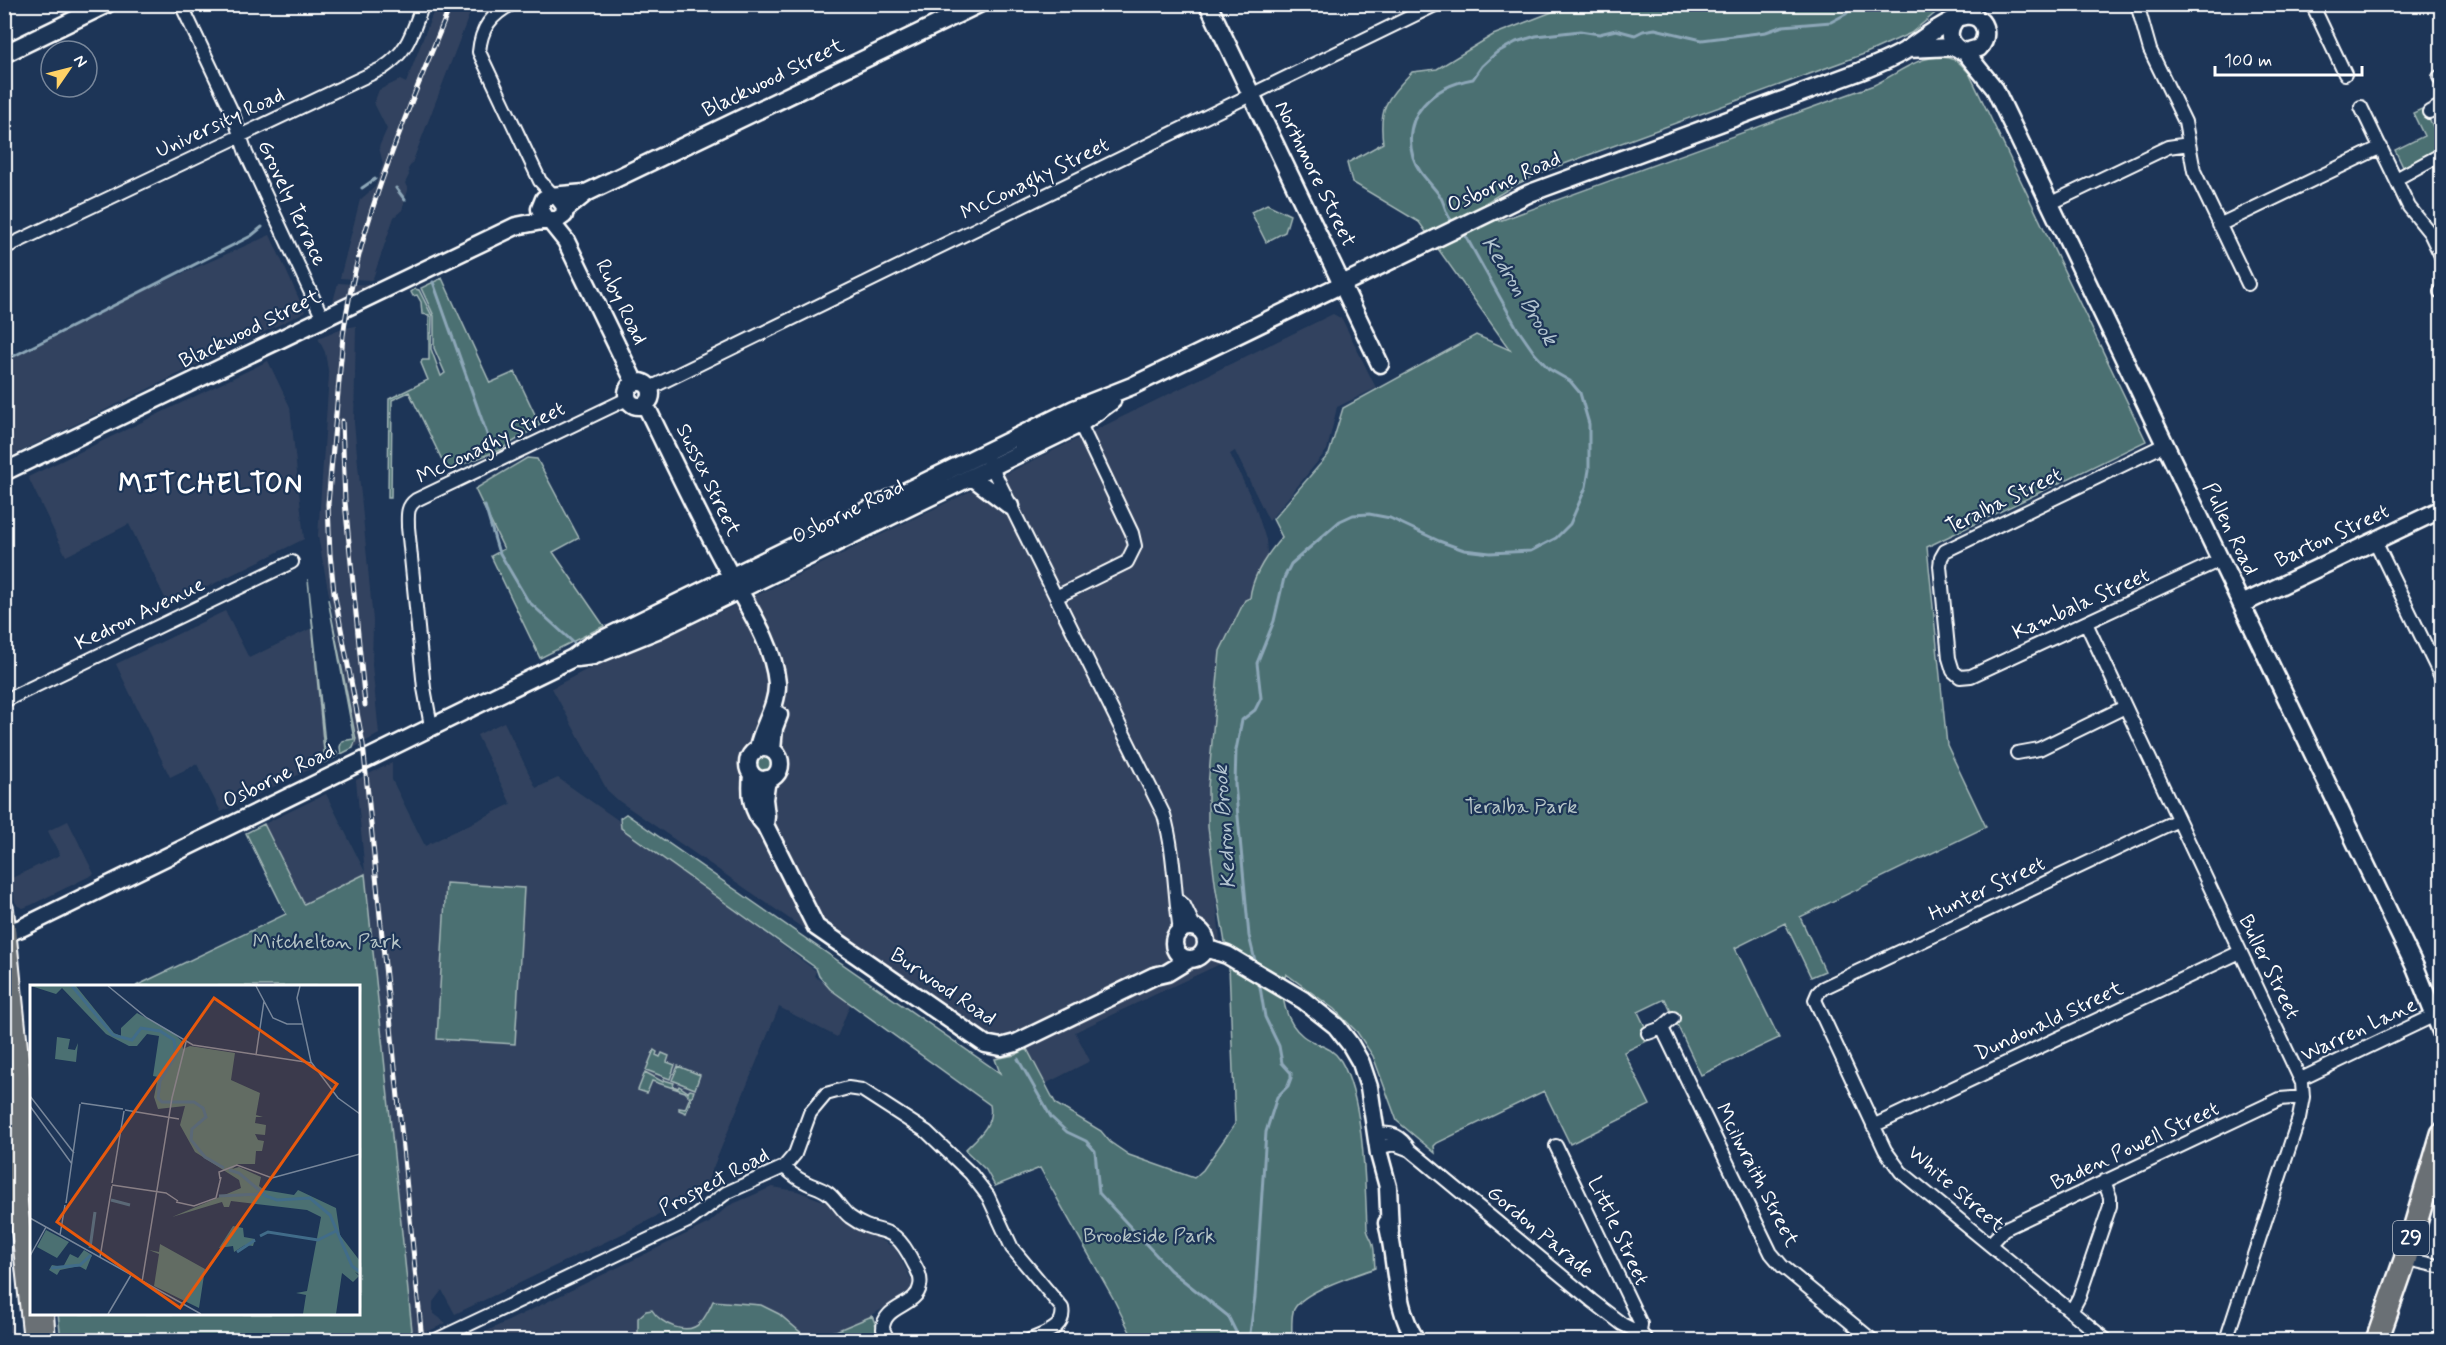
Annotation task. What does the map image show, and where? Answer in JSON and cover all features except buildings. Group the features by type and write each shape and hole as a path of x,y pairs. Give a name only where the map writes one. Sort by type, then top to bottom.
{"highway":[{"name":"29","path":"2377,1341 2405,1260 2442,1134"},
{"name":"29","path":"2390,1341 2442,1178"}],"main road":[{"path":"4,909 30,1167"},
{"path":"4,1072 30,1313"},
{"path":"30,1315 33,1341"},
{"path":"44,1315 46,1341"}],"street":[{"path":"4,54 107,4"},
{"name":"Grovely Terrace","path":"181,4 233,114 240,135 323,319"},
{"name":"University Road","path":"4,248 383,68 398,58 408,45 423,4"},
{"path":"512,4 489,21 481,34 479,52 552,208"},
{"name":"Blackwood Street","path":"4,472 979,4"},
{"name":"Northmore Street","path":"1208,4 1281,161 1380,364"},
{"name":"McConaghy Street","path":"431,726 424,688 408,528 410,506 1437,4"},
{"path":"2137,4 2150,50 2185,122 2194,171 2248,284"},
{"path":"2312,4 2345,75"},
{"path":"1981,13 1985,39 1979,48 1960,49 1951,42 1949,30 1960,14 1971,16 1981,13"},
{"name":"Osborne Road","path":"738,585 988,460 1074,409 1132,386 1499,207 1578,174 1861,71 1907,50 1960,14"},
{"name":"Pullen Road","path":"1985,39 1995,89 2425,988 2442,1034"},
{"name":"Osborne Road","path":"1907,50 1960,49"},
{"name":"Pullen Road","path":"1960,49 1995,89"},
{"path":"2429,112 2442,105"},
{"path":"2361,107 2413,213 2430,233 2442,258"},
{"path":"2049,204 2168,147 2189,144"},
{"path":"2219,225 2381,147"},
{"path":"2396,179 2442,154"},
{"name":"Ruby Road","path":"552,208 640,393"},
{"name":"Osborne Road","path":"6,934 573,658 589,646 738,585 972,477 988,460 1080,424 1132,386"},
{"name":"Sussex Street","path":"640,393 738,585"},
{"path":"1056,597 1127,562 1135,546 1132,532 1080,424"},
{"name":"Teralba Street","path":"1958,676 1953,671 1949,658 1940,561 1945,551 2164,445"},
{"path":"988,460 1164,815 1172,842 1176,908 1188,930 1203,934 1206,948 1200,956 1190,959 1181,956 1176,948 1175,939 1188,930"},
{"path":"972,477 1010,506"},
{"name":"Barton Street","path":"2242,604 2442,509"},
{"path":"2375,540 2442,679"},
{"name":"Kambala Street","path":"1958,676 1963,678 1971,676 2220,560"},
{"name":"Kedron Avenue","path":"4,701 292,562"},
{"path":"738,585 770,651 777,683 774,701 760,735 765,749 778,757 780,766 776,775 760,777 748,761 752,753 765,749"},
{"name":"Buller Street","path":"2086,623 2301,1079 2303,1096 2295,1130 2226,1341"},
{"path":"2017,753 2039,749 2125,707"},
{"name":"Burwood Road","path":"760,777 766,816 765,825 816,927 985,1044 1009,1046 1154,976 1167,973 1190,959"},
{"name":"Hunter Street","path":"1816,996 1823,988 2178,820"},
{"path":"1154,976 1176,948"},
{"path":"1206,948 1227,955 1292,993 1336,1026 1356,1053 1369,1087 1377,1145 1388,1187 1390,1232 1399,1298 1416,1341"},
{"name":"Dundonald Street","path":"1874,1126 2240,952"},
{"name":"White Street","path":"1816,996 1818,1009 1885,1150 1901,1172 2106,1341"},
{"name":"Warren Lane","path":"2301,1079 2437,1017"},
{"path":"1648,1033 1662,1028 1673,1018"},
{"name":"Mcilwraith Street","path":"1662,1028 1771,1253 1782,1266 1872,1341"},
{"name":"Prospect Road","path":"436,1341 690,1220 726,1193 784,1167 795,1154 810,1113 818,1102 826,1094 837,1089 848,1088 862,1090 927,1132 971,1174 988,1196 1012,1248 1058,1302 1063,1315 1061,1323 1055,1328 1030,1341"},
{"name":"Baden Powell Street","path":"1990,1244 2004,1229 2104,1181 2280,1099 2303,1096"},
{"name":"Gordon Parade","path":"1377,1145 1394,1144 1410,1150 1591,1300 1643,1337"},
{"name":"Little Street","path":"1556,1146 1641,1324 1643,1337"},
{"path":"784,1167 802,1181 825,1191 843,1210 858,1221 896,1236 907,1249 920,1275 921,1285 915,1297 886,1317 883,1329 888,1341"},
{"path":"2071,1312 2079,1297 2110,1206 2110,1197 2104,1181"},
{"path":"2416,1261 2442,1267"},
{"path":"2439,1341 2442,1333"}],"shaded area":[{"path":"436,5 473,5 408,169 409,175 405,183 408,190 402,210 394,217 373,278 371,280 340,278 360,200 375,187 383,164 379,147 387,129 374,103 379,90 400,80 406,83"},
{"path":"270,235 305,312 5,459 5,360 134,295"},
{"path":"338,283 371,285 333,302"},
{"path":"1333,314 1342,319 1376,388 1337,407 1327,450 1269,521 1235,451 1230,454 1255,506 1266,540 1267,553 1250,598 1245,601 1220,651 1208,807 1220,964 1075,1032 1090,1061 1045,1084 1027,1049 1015,1055 995,1059 619,801 607,790 552,688 588,669 653,643 772,588"},
{"path":"356,326 354,423 373,621 372,665 379,734 353,748 356,739 318,536 329,376 325,352 318,338 340,329"},
{"path":"268,361 290,407 304,539 169,606 129,524 66,556 28,477"},
{"path":"225,611 249,658 312,628 325,762 221,812 197,764 170,777 116,664"},
{"path":"504,722 536,788 558,778 760,920 760,929 816,971 814,976 851,1002 837,1037 779,1007 703,1192 626,1232 455,1314 442,1290 433,1302 433,1313 446,1323 412,1336 365,875 304,905 264,824 326,794 365,872 356,780 392,763 392,780 425,846 511,804 477,735"},
{"path":"68,821 94,874 31,905 23,908 18,906 15,902 12,878 60,855 48,831"},
{"path":"772,1187 797,1191 826,1202 839,1216 895,1248 913,1283 910,1291 863,1321 836,1331 805,1336 779,1314 701,1340 469,1340 709,1223 728,1206"},
{"path":"5,1255 13,1340 5,1340"}],"green space":[{"name":"Teralba Park","path":"1570,5 1945,5 1911,33 1864,54 1545,171 1485,203 1499,221 1874,85 1923,60 1944,57 1955,60 1969,73 2146,441 1927,547 1947,745 1986,827 1800,917 1825,971 1811,977 1785,923 1735,948 1779,1038 1701,1075 1665,999 1638,1012 1651,1039 1624,1052 1650,1105 1570,1144 1544,1091 1437,1143 1434,1146 1435,1153 1397,1121 1373,1056 1357,1032 1334,1009 1286,974 1283,999 1292,1023 1303,1036 1333,1052 1341,1061 1349,1077 1359,1119 1367,1230 1374,1248 1375,1268 1329,1285 1305,1298 1297,1305 1292,1315 1292,1340 1134,1340 1040,1168 995,1186 986,1170 965,1150 987,1125 990,1119 990,1105 830,989 819,976 816,968 621,828 620,818 626,814 1000,1073 995,1059 1015,1055 1027,1049 1056,1104 1101,1131 1110,1142 1129,1155 1194,1178 1203,1170 1235,1124 1229,966 1208,827 1208,787 1220,651 1245,600 1250,598 1254,581 1262,565 1282,537 1273,519 1329,454 1343,408 1476,335 1510,350 1419,222 1352,182 1347,163 1383,143 1382,120 1387,103 1412,72 1437,69 1493,35"},
{"path":"2424,108 2441,143 2441,150 2404,169 2395,150 2424,136 2413,113"},
{"path":"1267,204 1290,215 1285,232 1266,242 1251,212"},
{"path":"442,278 490,383 515,372 540,425 500,450 447,470 409,392 392,400 391,498 388,498 389,399 428,380 421,363 422,360 429,360 429,315 422,314 421,302 417,295 413,296 411,292 415,289 419,290 432,316 431,349 441,376 445,373 434,348 434,316 421,288"},
{"path":"527,458 537,459 579,538 553,552 604,626 540,658 491,556 504,549 475,489"},
{"path":"308,579 326,753 337,752 337,756 325,762"},
{"path":"328,599 356,739 353,748 341,754 342,741 354,739"},
{"path":"760,755 768,755 773,760 771,771 760,773 755,768 755,760"},
{"name":"Mitchelton Park","path":"264,824 304,904 365,874 411,1333 396,1340 61,1340 58,1315 360,1315 360,985 138,985 286,914 246,833"},
{"path":"446,883 524,888 515,1044 437,1039"},
{"path":"654,1050 660,1057 662,1053 669,1056 667,1062 675,1065 670,1079 646,1070"},
{"path":"678,1066 700,1075 695,1089 672,1080"},
{"path":"645,1072 663,1082 664,1080 674,1083 673,1086 678,1088 679,1086 688,1092 694,1091 686,1113 679,1110 679,1108 685,1109 690,1097 685,1092 652,1081 647,1093 638,1090"},
{"path":"713,1301 761,1305 779,1314 805,1336 836,1331 872,1316 882,1340 662,1340 660,1338 646,1340 638,1333 638,1318 646,1311 652,1310 661,1320 675,1327 689,1328 701,1322"}],"waterway":[{"name":"Kedron Brook","path":"1455,224 1447,214 1440,196 1415,163 1411,142 1412,128 1416,115 1434,95 1445,88 1473,79 1482,66 1496,53 1516,42 1536,36 1580,31 1599,34 1616,30 1635,35 1655,29 1702,40 1766,32 1783,26 1831,22 1846,14 1854,4"},
{"path":"362,188 375,179"},
{"path":"396,188 405,200"},
{"path":"4,361 251,236 262,227"},
{"name":"Kedron Brook","path":"1256,965 1249,936 1235,784 1236,750 1242,720 1255,710 1261,698 1257,663 1274,621 1284,578 1291,564 1340,521 1353,515 1369,514 1390,518 1464,550 1490,553 1531,551 1556,538 1570,524 1586,487 1589,470 1589,424 1580,393 1570,381 1549,369 1535,354 1517,328 1464,233"},
{"path":"433,282 493,451"},
{"path":"485,506 498,550 528,601 575,644"},
{"name":"Kedron Brook","path":"1249,1340 1255,1297 1266,1132 1277,1097 1288,1086 1291,1078 1291,1073 1282,1063 1279,1046 1265,1017 1259,981"},
{"path":"1018,1059 1051,1117 1067,1132 1086,1141 1095,1151 1099,1193 1170,1270 1228,1316 1240,1340"}],"railway":[{"path":"422,1340 363,744 334,592 328,504 343,336 360,250 386,167 451,4"},
{"path":"342,421 345,502 365,705"}],"district":[{"name":"MITCHELTON","path":"211,484"}],"park label":[{"name":"Brookside Park","path":"1149,1236"}]}
